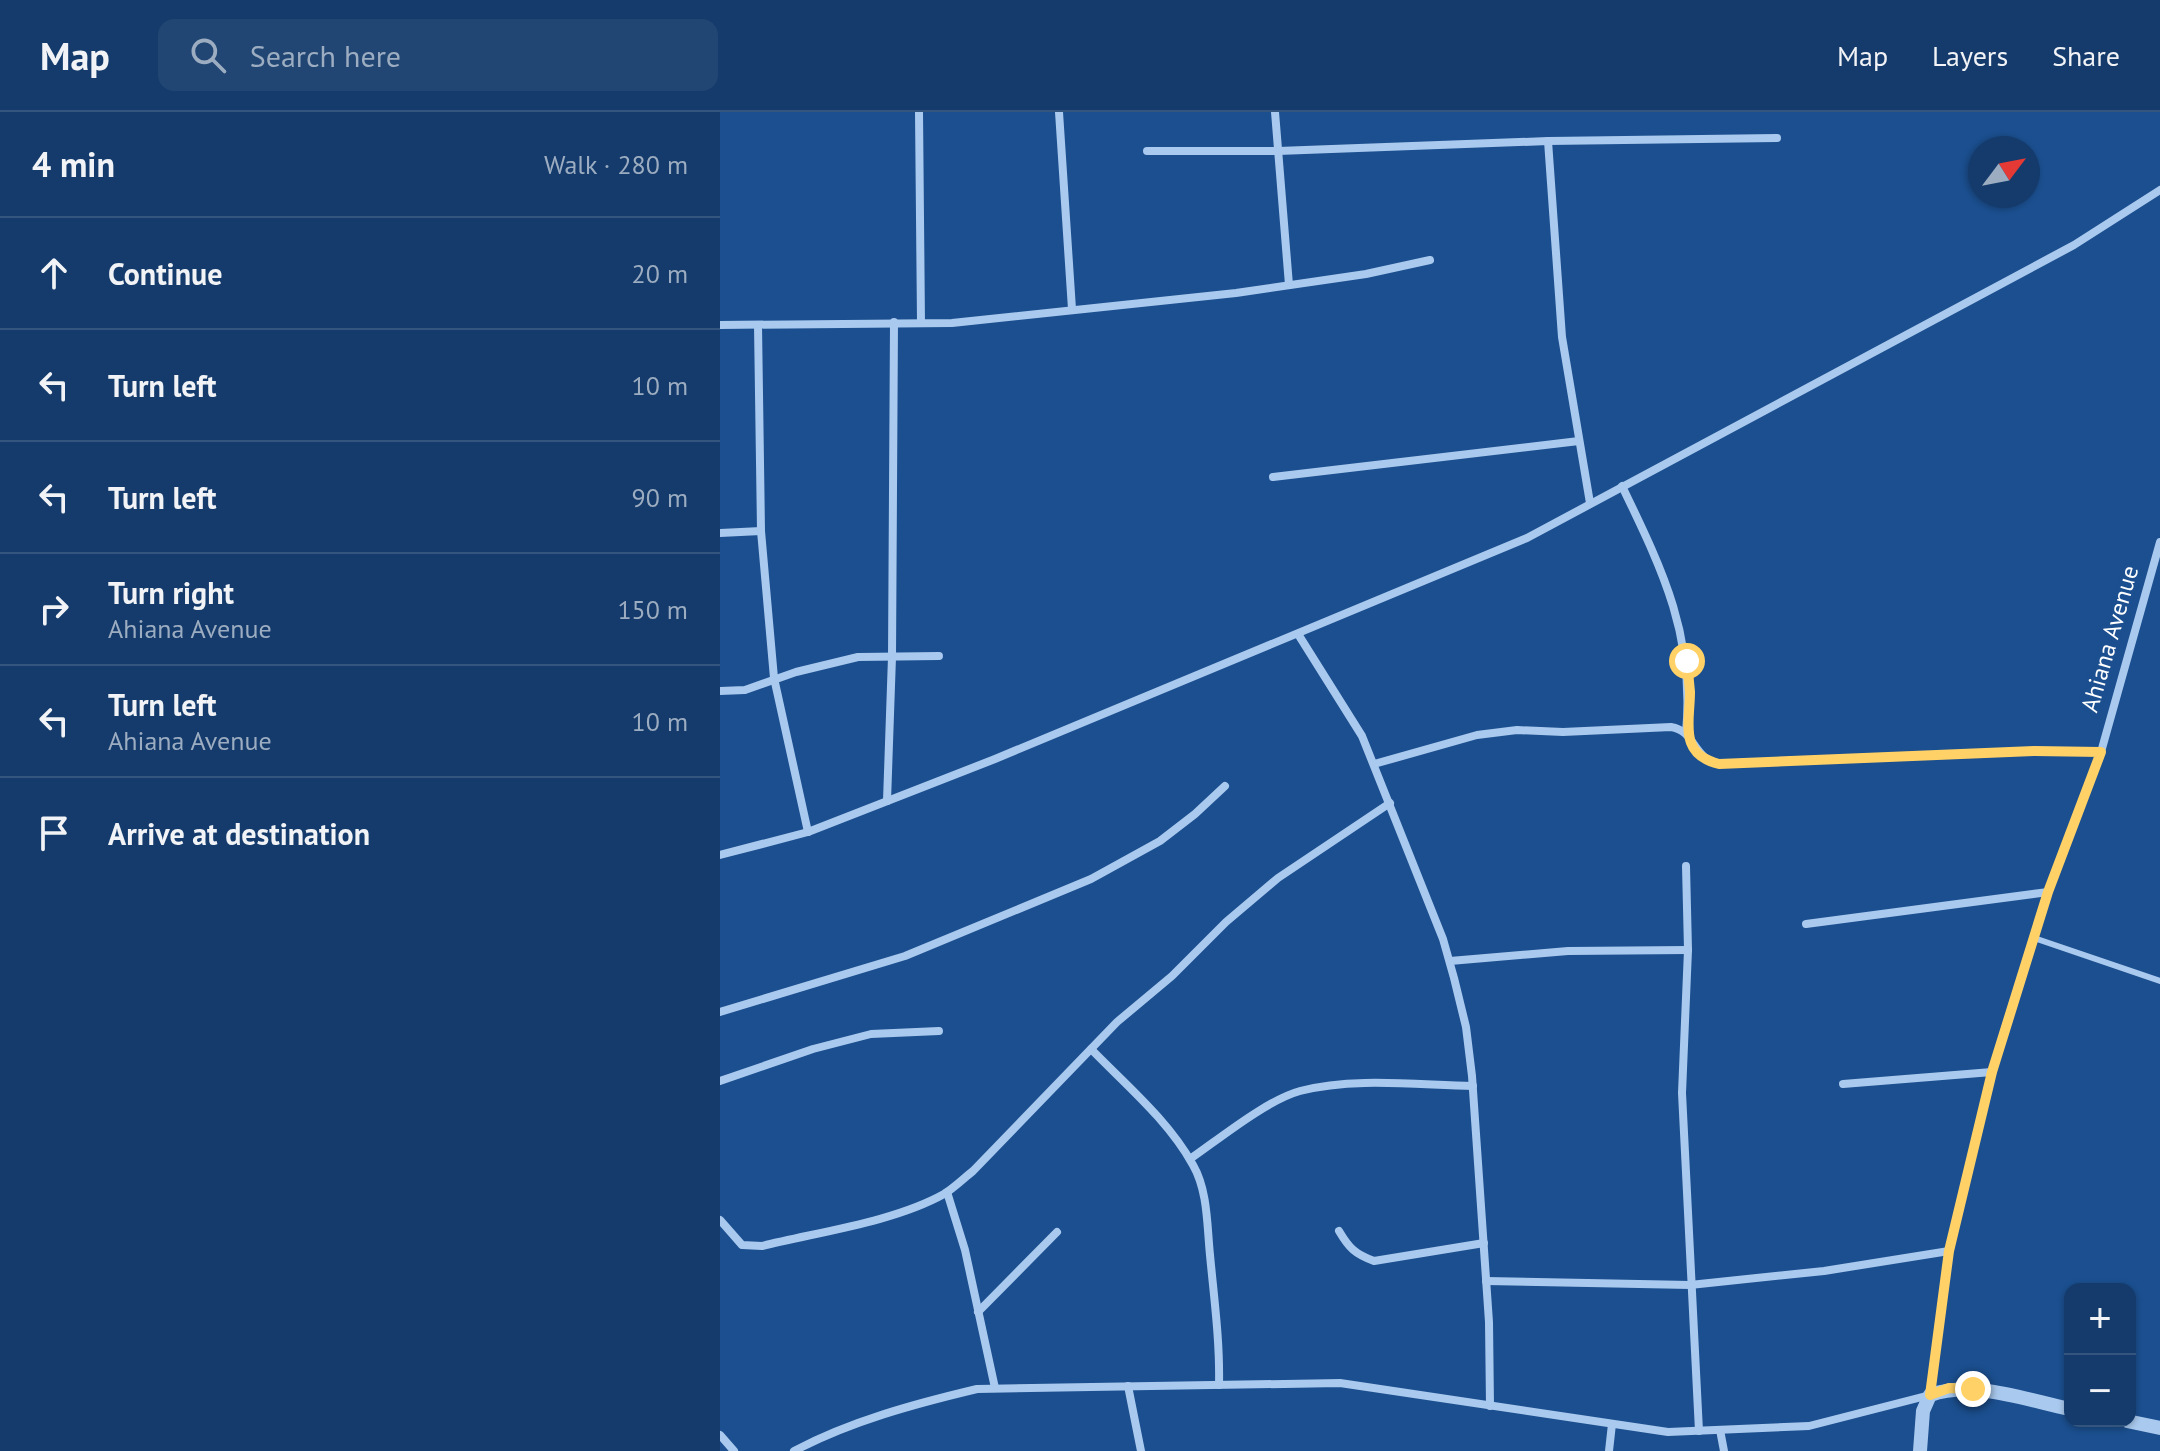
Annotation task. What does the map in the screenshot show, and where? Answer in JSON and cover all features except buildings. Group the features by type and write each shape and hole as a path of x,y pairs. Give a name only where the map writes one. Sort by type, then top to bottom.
{"street":[{"path":"919,112 921,323"},
{"path":"1059,112 1072,309"},
{"path":"1275,112 1289,285"},
{"path":"1147,151 1278,151 1548,141 1777,138"},
{"path":"1548,141 1562,337 1590,503"},
{"path":"720,855 808,832 887,801 1527,538 2074,245 2160,190"},
{"path":"720,325 952,323 1289,285 1366,274 1430,260"},
{"path":"887,801 892,657 894,322"},
{"path":"758,325 761,531 774,678 808,832"},
{"path":"1273,477 1579,441"},
{"path":"1622,486 1656,557 1676,613 1690,694 1686,733"},
{"path":"720,533 761,531"},
{"name":"Ahiana Avenue","path":"1920,1451 1923,1411 1930,1395 1949,1251 1992,1072 2048,892 2101,752 2160,542"},
{"path":"1298,634 1362,736 1450,961 1466,1027 1473,1086 1484,1243 1490,1406"},
{"path":"720,691 745,690 774,678 843,660 939,656"},
{"path":"1374,764 1477,735 1517,730 1563,732 1671,727 1686,733 1707,762 1719,764 1991,752 2101,752"},
{"path":"720,1012 905,956 1091,879 1160,841 1225,786"},
{"path":"720,1220 742,1245 762,1246 889,1215 925,1204 947,1192 973,1171 1117,1022 1172,976 1226,922 1278,878 1390,803"},
{"path":"1686,866 1688,950 1682,1093 1699,1431"},
{"path":"1806,924 2048,892"},
{"path":"1450,961 1568,951 1688,950"},
{"path":"720,1081 813,1049 871,1034 939,1031"},
{"path":"1091,1049 1156,1116 1190,1159 1204,1196 1220,1350 1219,1385"},
{"path":"1843,1084 1992,1072"},
{"path":"1190,1159 1274,1103 1298,1091 1363,1084 1473,1086"},
{"path":"947,1192 965,1250 995,1388"},
{"path":"1339,1231 1356,1255 1374,1261 1484,1243"},
{"path":"978,1312 1057,1232"},
{"path":"1486,1281 1690,1285 1824,1271 1949,1251"},
{"path":"794,1451 820,1437 918,1403 977,1389 995,1388 1340,1383 1668,1432 1809,1426 1949,1388 1973,1389 2064,1408"},
{"path":"1128,1386 1141,1451"},
{"path":"2136,1423 2160,1428"},
{"path":"1609,1451 1612,1424"},
{"path":"1720,1430 1724,1451"},
{"path":"720,1435 734,1451"}],"lane":[{"path":"2034,938 2160,981"}],"route":[{"path":"1687,661 1690,694 1686,733 1707,762 1764,764 1962,753 2101,752 2048,892 1992,1072 1949,1251 1930,1395 1949,1388 1973,1389"}]}
